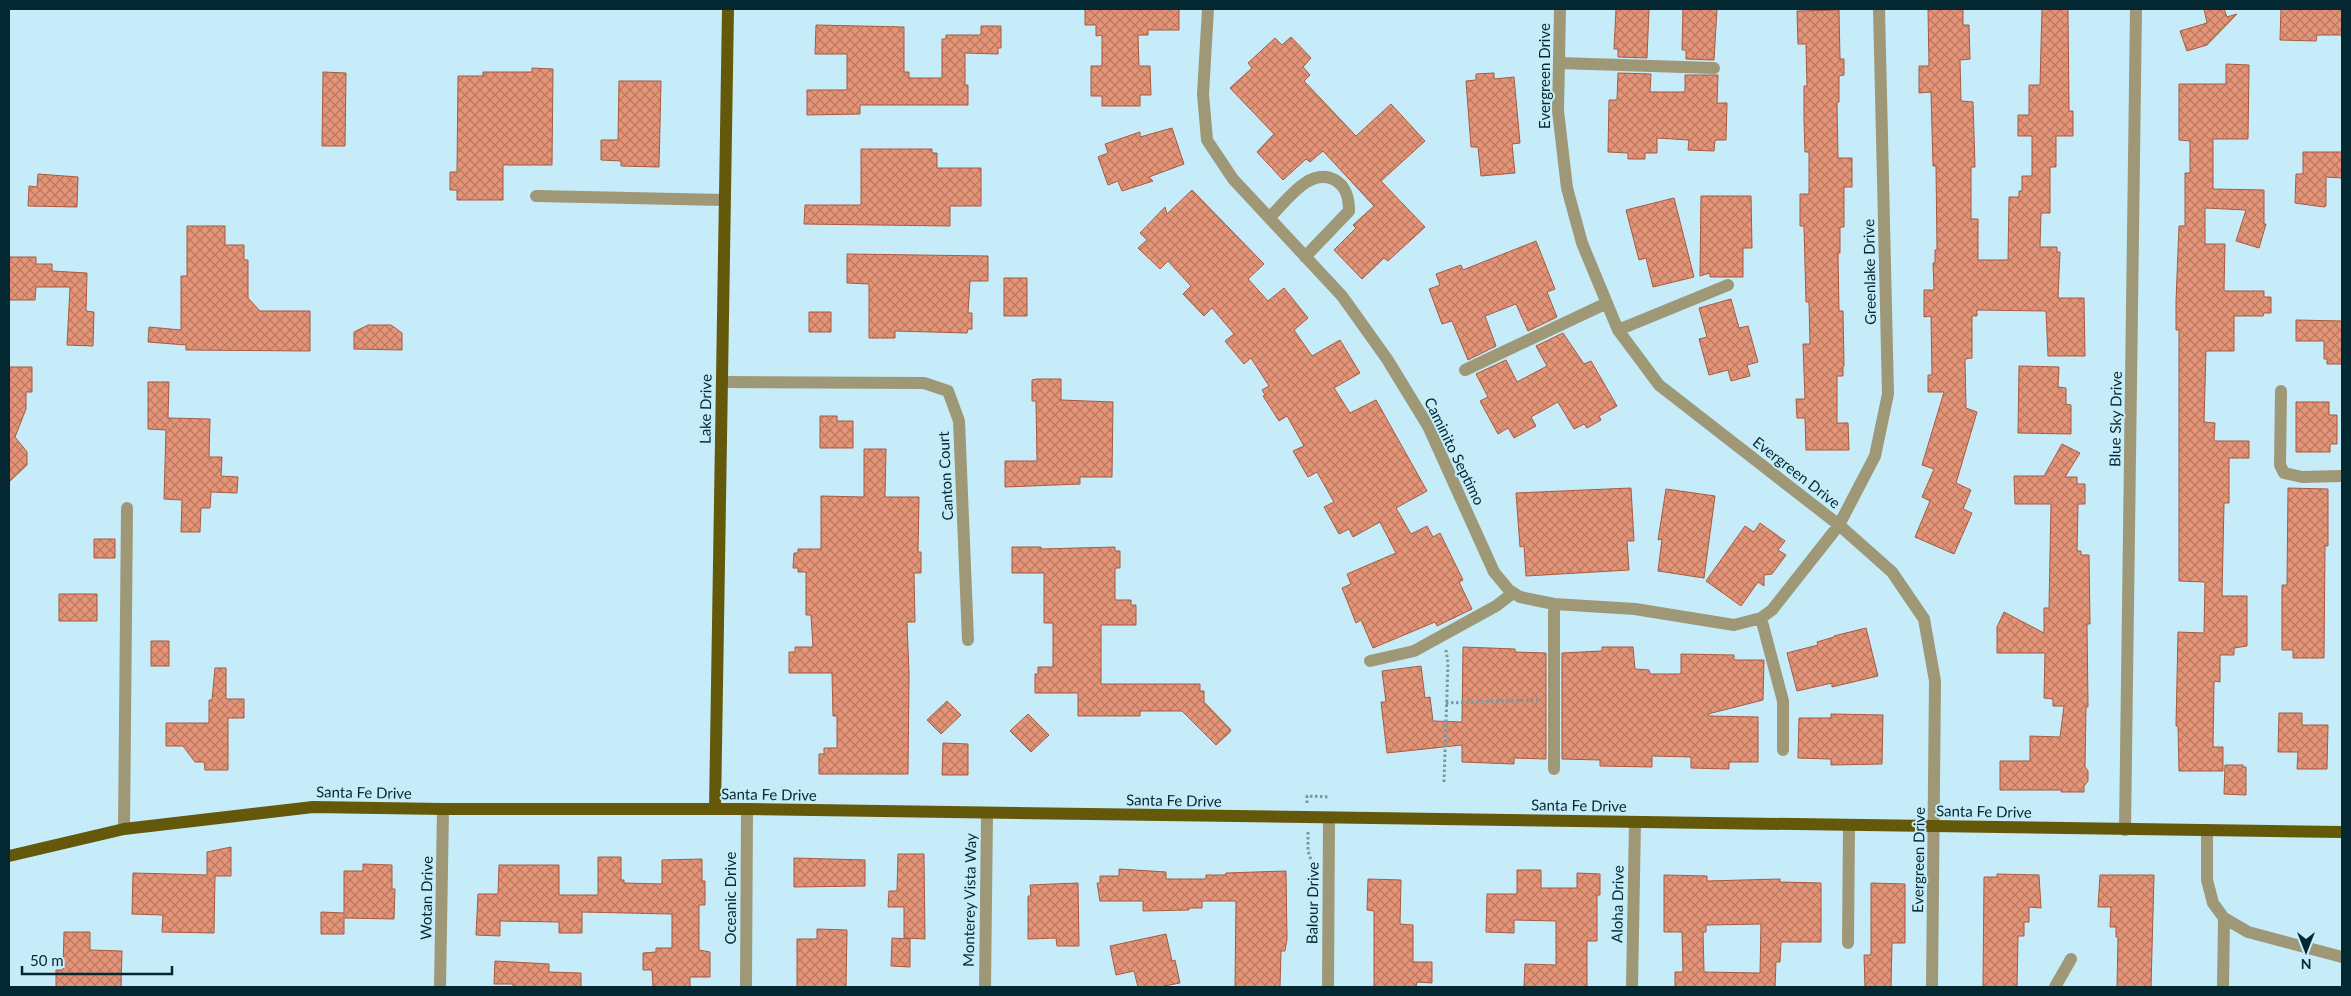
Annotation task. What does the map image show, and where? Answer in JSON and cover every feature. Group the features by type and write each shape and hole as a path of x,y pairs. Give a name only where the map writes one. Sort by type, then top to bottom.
{"main road":[{"name":"Lake Drive","path":"715,810 728,9"},
{"name":"Santa Fe Drive","path":"9,856 124,830 313,807 443,810 747,810 2342,832"}],"street":[{"name":"Caminito Septimo","path":"1208,9 1203,94 1207,140 1233,179 1342,296 1387,358 1428,426 1494,572 1520,597 1554,604 1635,609 1734,625 1762,618"},
{"name":"Evergreen Drive","path":"1560,9 1558,111 1567,188 1582,243 1618,330 1659,385 1839,525 1892,572 1924,619 1935,681 1932,987"},
{"name":"Greenlake Drive","path":"1839,525 1875,456 1888,394 1879,9"},
{"name":"Blue Sky Drive","path":"2125,830 2136,9"},
{"path":"1559,63 1714,68"},
{"path":"1269,218 1308,180 1321,176 1338,182 1347,195 1349,211 1305,257"},
{"path":"536,196 724,200"},
{"path":"1618,330 1728,285"},
{"path":"1465,370 1608,303"},
{"name":"Canton Court","path":"722,382 924,383 948,390 959,422 968,640"},
{"path":"2281,391 2280,466 2284,473 2302,477 2342,476"},
{"path":"124,830 127,508"},
{"path":"1783,750 1783,701 1762,618 1772,610 1839,525"},
{"path":"1370,661 1414,651 1496,606 1514,593"},
{"path":"1554,604 1554,769"},
{"name":"Wotan Drive","path":"440,987 443,810"},
{"name":"Oceanic Drive","path":"746,987 747,810"},
{"name":"Monterey Vista Way","path":"985,987 987,813"},
{"name":"Balour Drive","path":"1328,987 1329,818"},
{"name":"Aloha Drive","path":"1632,987 1635,822"},
{"path":"1848,943 1849,825"},
{"path":"2207,831 2208,880 2213,903 2224,918 2248,932 2342,957"},
{"path":"2223,987 2224,918"},
{"path":"2055,987 2071,959"}],"path":[{"path":"1443,635 1448,663 1444,782"},
{"path":"1446,703 1554,700"},
{"path":"1307,796 1330,797"}],"building":[{"path":"1085,9 1179,9 1179,30 1148,30 1148,35 1138,35 1139,66 1150,66 1151,95 1140,95 1140,106 1102,106 1102,96 1091,96 1091,66 1102,66 1102,35 1096,36 1096,25 1085,25"},
{"path":"1616,9 1649,9 1647,58 1618,57 1618,49 1614,49"},
{"path":"1683,9 1717,9 1714,60 1686,59 1686,50 1682,50"},
{"path":"1928,9 1963,9 1963,25 1969,25 1970,59 1960,60 1961,101 1973,102 1975,167 1971,167 1971,219 1978,219 1978,260 2008,260 2009,197 2019,197 2019,191 2022,191 2022,176 2032,176 2032,136 2018,136 2018,115 2029,115 2029,85 2040,85 2042,9 2068,9 2069,111 2073,111 2073,136 2056,136 2056,167 2050,167 2050,213 2041,213 2040,247 2057,247 2057,252 2060,252 2058,298 2084,298 2085,356 2048,356 2046,311 1977,310 1977,316 1972,316 1972,358 1965,359 1966,408 1977,412 1956,483 1971,490 1963,509 1972,513 1954,554 1915,537 1930,501 1922,497 1934,469 1922,465 1944,392 1928,392 1928,375 1932,375 1931,316 1924,317 1924,290 1934,290 1933,263 1935,263 1935,250 1937,250 1936,166 1933,166 1931,92 1919,93 1919,66 1929,66"},
{"path":"2204,9 2224,9 2227,17 2237,14 2207,45 2187,51 2180,31 2207,23"},
{"path":"2281,9 2342,9 2342,35 2317,35 2316,41 2280,40"},
{"path":"1839,10 1840,59 1844,59 1844,75 1839,76 1839,102 1837,102 1838,158 1852,158 1852,187 1844,187 1844,227 1840,227 1840,253 1838,253 1839,311 1843,311 1844,366 1843,376 1837,376 1837,423 1848,423 1849,450 1806,450 1805,418 1797,418 1796,399 1805,399 1803,344 1810,344 1809,302 1806,302 1804,226 1800,226 1800,194 1809,194 1809,152 1805,152 1804,121 1804,86 1807,86 1806,44 1798,44 1797,11"},
{"path":"816,25 904,27 904,72 909,72 909,78 942,78 942,39 946,39 946,35 981,35 981,26 1001,26 1001,48 998,48 998,54 965,53 965,85 968,85 968,105 860,105 860,114 807,115 807,90 847,90 847,54 815,54"},
{"path":"1291,37 1311,58 1303,67 1310,75 1304,81 1356,136 1391,104 1425,141 1381,181 1425,227 1388,261 1384,258 1362,279 1334,250 1356,228 1353,225 1374,206 1323,151 1310,162 1306,159 1283,180 1257,152 1274,134 1230,88 1252,68 1248,63 1275,38 1282,45"},
{"path":"2226,64 2249,65 2248,139 2213,139 2213,189 2264,190 2264,224 2266,224 2259,248 2236,241 2246,210 2205,208 2205,244 2225,244 2224,291 2264,291 2264,297 2271,297 2271,313 2264,313 2263,316 2234,316 2234,351 2206,351 2204,422 2215,423 2214,441 2249,441 2249,458 2229,458 2229,503 2224,503 2222,596 2247,596 2247,646 2234,648 2234,655 2220,655 2220,682 2214,681 2213,747 2223,747 2223,771 2179,771 2178,726 2176,726 2178,632 2204,633 2205,582 2179,581 2179,330 2176,330 2176,301 2179,226 2185,226 2185,173 2190,173 2190,141 2179,140 2179,84 2226,84"},
{"path":"532,68 553,69 552,165 503,165 503,200 457,200 457,190 450,190 450,172 457,172 458,76 483,76 483,72 532,72"},
{"path":"323,72 346,73 345,146 322,146"},
{"path":"1494,73 1494,79 1514,77 1520,143 1512,144 1515,173 1481,176 1478,147 1471,147 1466,81 1476,80 1476,74"},
{"path":"1618,73 1651,74 1650,92 1685,92 1685,75 1718,75 1717,103 1727,103 1726,140 1715,140 1714,151 1688,150 1689,140 1657,138 1657,153 1645,153 1645,159 1628,159 1628,153 1608,152 1609,100 1617,100"},
{"path":"619,81 661,81 659,167 621,166 621,161 601,160 601,140 618,140"},
{"path":"1172,128 1184,164 1149,177 1153,181 1122,191 1118,181 1108,185 1098,157 1108,153 1105,144 1140,132 1140,137"},
{"path":"861,149 932,149 932,153 937,153 937,168 981,168 981,206 950,206 950,226 804,224 805,205 861,205"},
{"path":"2303,152 2342,152 2342,178 2326,177 2326,206 2324,207 2295,203 2296,174 2303,174"},
{"path":"38,174 78,177 77,207 28,206 29,186 37,187"},
{"path":"1192,190 1264,264 1248,279 1268,301 1284,288 1308,318 1294,330 1312,356 1340,340 1360,373 1334,388 1350,413 1376,400 1427,491 1396,508 1411,534 1427,526 1433,537 1440,533 1463,580 1459,582 1472,609 1437,626 1435,622 1373,648 1361,620 1356,623 1342,588 1351,584 1347,574 1396,553 1380,522 1353,537 1349,529 1339,534 1324,507 1334,502 1317,472 1308,477 1293,451 1304,446 1287,416 1279,421 1263,396 1265,395 1262,390 1269,386 1251,358 1244,364 1225,341 1234,334 1212,308 1204,316 1183,294 1191,286 1168,261 1160,269 1138,248 1147,240 1140,233 1165,207 1167,214"},
{"path":"1701,196 1751,196 1752,248 1743,248 1743,277 1710,277 1710,273 1700,276"},
{"path":"1674,198 1694,277 1653,287 1646,258 1639,260 1626,210"},
{"path":"187,226 225,226 225,245 244,245 244,260 248,260 248,298 260,311 310,311 310,351 186,350 186,345 148,342 149,327 181,330 181,276 187,276"},
{"path":"1536,241 1555,289 1547,292 1557,317 1528,331 1516,304 1485,316 1496,346 1468,360 1452,321 1442,324 1429,289 1440,285 1436,274 1461,265 1463,270"},
{"path":"847,254 988,256 988,281 970,281 968,313 972,313 972,329 968,329 967,333 895,331 895,338 869,338 869,284 847,283"},
{"path":"9,257 36,257 36,264 52,264 52,271 87,273 86,311 94,312 93,346 67,345 70,287 36,287 35,300 9,300"},
{"path":"1004,278 1027,278 1027,316 1004,316"},
{"path":"1731,299 1739,328 1748,326 1758,362 1747,365 1750,376 1731,381 1728,370 1709,375 1699,339 1707,337 1699,308"},
{"path":"809,312 831,312 831,332 809,332"},
{"path":"2296,320 2342,321 2342,364 2327,364 2327,359 2324,359 2324,341 2296,341"},
{"path":"368,325 391,325 402,333 402,350 354,349 354,332"},
{"path":"1563,333 1584,364 1591,361 1617,406 1599,416 1601,420 1587,428 1584,424 1574,429 1558,402 1531,417 1536,426 1514,438 1508,428 1498,434 1480,401 1488,397 1476,374 1506,360 1517,382 1547,366 1536,346"},
{"path":"2019,366 2059,367 2058,387 2066,388 2066,404 2071,405 2071,434 2018,433"},
{"path":"9,367 32,367 32,392 26,392 26,409 15,437 27,452 27,465 9,482"},
{"path":"1061,379 1061,400 1113,402 1112,477 1080,477 1080,484 1005,487 1005,461 1037,461 1036,401 1032,401 1032,380"},
{"path":"148,382 169,382 168,418 210,419 209,457 222,457 221,476 238,477 237,493 211,492 210,508 201,508 200,532 181,532 182,500 164,499 166,430 148,429"},
{"path":"2296,402 2329,402 2329,415 2337,415 2337,444 2330,444 2330,452 2296,452"},
{"path":"820,416 837,416 837,421 853,421 853,448 820,448"},
{"path":"2062,444 2080,453 2065,477 2077,477 2077,484 2085,484 2085,504 2078,504 2077,551 2081,551 2081,555 2089,555 2090,624 2087,624 2088,707 2086,707 2085,767 2088,771 2088,781 2084,786 2084,792 2000,790 2000,761 2030,761 2030,736 2060,737 2064,706 2053,706 2053,699 2044,698 2045,653 1997,653 1997,627 2004,612 2044,633 2044,608 2049,608 2051,504 2015,504 2014,476 2044,476"},
{"path":"864,449 886,449 885,497 919,497 918,552 921,552 921,573 914,573 915,622 907,622 909,674 908,774 819,774 819,754 824,754 824,748 837,748 837,716 833,716 832,673 789,673 789,652 795,652 795,647 813,647 811,615 806,615 806,572 798,572 798,568 793,568 794,553 798,553 798,549 821,549 821,496 864,497"},
{"path":"1631,488 1634,541 1627,541 1629,570 1526,576 1524,546 1520,547 1516,493"},
{"path":"2288,488 2328,489 2328,546 2325,546 2324,658 2293,658 2293,650 2282,650 2282,585 2287,585"},
{"path":"1666,489 1715,496 1704,578 1658,571 1662,539 1658,540"},
{"path":"1760,523 1785,541 1778,550 1786,555 1772,574 1764,575 1764,586 1758,582 1741,606 1706,581 1745,526 1754,532"},
{"path":"94,539 115,539 115,558 94,558"},
{"path":"1012,547 1041,547 1041,549 1115,547 1115,551 1120,551 1120,568 1115,568 1115,600 1131,600 1131,605 1136,605 1136,625 1101,625 1101,684 1200,684 1200,691 1204,691 1204,702 1231,730 1229,733 1216,745 1182,711 1140,711 1140,716 1078,716 1078,693 1035,693 1035,674 1038,674 1038,667 1053,667 1053,623 1044,623 1044,573 1012,573"},
{"path":"59,594 97,594 97,621 59,621"},
{"path":"1866,628 1878,676 1832,687 1832,683 1797,691 1787,653 1818,645 1817,642 1834,636"},
{"path":"151,641 169,641 169,666 151,666"},
{"path":"1463,647 1515,649 1515,652 1546,653 1546,759 1514,758 1514,764 1462,762 1462,745 1387,753 1381,702 1386,702 1382,671 1421,666 1425,698 1430,697 1433,721 1462,722"},
{"path":"1602,647 1633,647 1635,669 1649,670 1650,674 1681,674 1681,654 1734,655 1734,660 1764,660 1763,700 1708,714 1709,716 1758,717 1758,762 1729,762 1729,769 1691,768 1691,757 1652,756 1652,767 1600,766 1600,760 1562,759 1562,653 1602,651"},
{"path":"215,668 226,668 226,699 244,699 244,718 228,718 228,770 205,770 204,762 195,762 183,746 166,746 166,723 209,723 209,700 212,700"},
{"path":"947,701 961,715 941,734 927,720"},
{"path":"2279,713 2302,713 2302,725 2328,725 2327,769 2297,769 2298,752 2278,752"},
{"path":"1028,714 1049,735 1031,752 1010,731"},
{"path":"1831,714 1883,715 1882,764 1831,765 1831,759 1798,758 1799,718 1831,718"},
{"path":"943,743 968,744 968,775 942,775"},
{"path":"2225,765 2243,765 2243,767 2246,767 2246,795 2224,794"},
{"path":"231,847 231,876 215,876 214,933 162,932 163,915 132,914 133,873 207,875 207,852"},
{"path":"898,854 924,854 925,939 904,938 904,907 888,907 889,891 897,891"},
{"path":"598,857 621,857 621,880 624,880 624,883 662,884 662,860 702,859 702,881 705,881 705,905 699,905 699,950 710,952 710,977 690,977 690,987 653,987 652,970 643,970 643,953 656,952 656,948 672,948 672,914 582,912 582,933 559,933 559,922 500,921 500,936 476,935 478,894 498,894 499,865 559,865 559,895 598,895"},
{"path":"794,858 865,860 865,886 794,887"},
{"path":"363,864 392,865 392,889 395,889 394,919 344,918 344,934 321,934 321,912 344,913 344,871 363,871"},
{"path":"1119,869 1166,872 1166,879 1206,879 1206,875 1225,875 1226,873 1286,871 1287,939 1285,951 1281,951 1280,987 1235,987 1236,901 1202,901 1202,908 1189,908 1189,910 1143,911 1143,901 1100,901 1097,883 1100,883 1100,876 1119,876"},
{"path":"1517,870 1541,870 1541,888 1577,888 1577,873 1600,874 1600,895 1597,895 1597,941 1587,941 1587,987 1524,987 1525,964 1556,965 1556,921 1514,920 1514,933 1486,932 1487,894 1517,894"},
{"path":"1997,874 2039,875 2041,908 2029,907 2029,922 2024,922 2024,936 2018,936 2017,987 1983,987 1984,877 1997,877"},
{"path":"1664,875 1707,876 1707,881 1780,879 1780,882 1821,883 1821,942 1781,942 1780,962 1776,962 1775,987 1675,987 1675,972 1683,972 1682,932 1664,932","holes":["1761,924 1760,973 1704,972 1703,932 1706,932 1706,925"]},
{"path":"2100,875 2154,875 2151,987 2117,987 2118,937 2116,937 2116,927 2110,927 2111,907 2098,907"},
{"path":"1368,879 1401,880 1400,924 1413,925 1413,962 1432,962 1432,983 1417,982 1416,987 1374,987 1374,911 1367,910"},
{"path":"1078,883 1079,946 1057,946 1056,938 1028,939 1028,896 1031,896 1030,885"},
{"path":"1871,883 1905,884 1905,943 1892,943 1891,987 1865,987 1864,955 1871,955"},
{"path":"817,929 847,930 846,987 797,987 797,939 817,939"},
{"path":"64,932 90,932 90,950 122,951 121,987 56,987 56,970 63,970"},
{"path":"1166,934 1172,961 1175,960 1180,983 1159,987 1138,987 1134,971 1116,975 1110,946"},
{"path":"892,938 910,939 910,967 891,966"},
{"path":"495,961 549,964 549,972 581,973 581,987 513,987 513,984 494,984"}]}
